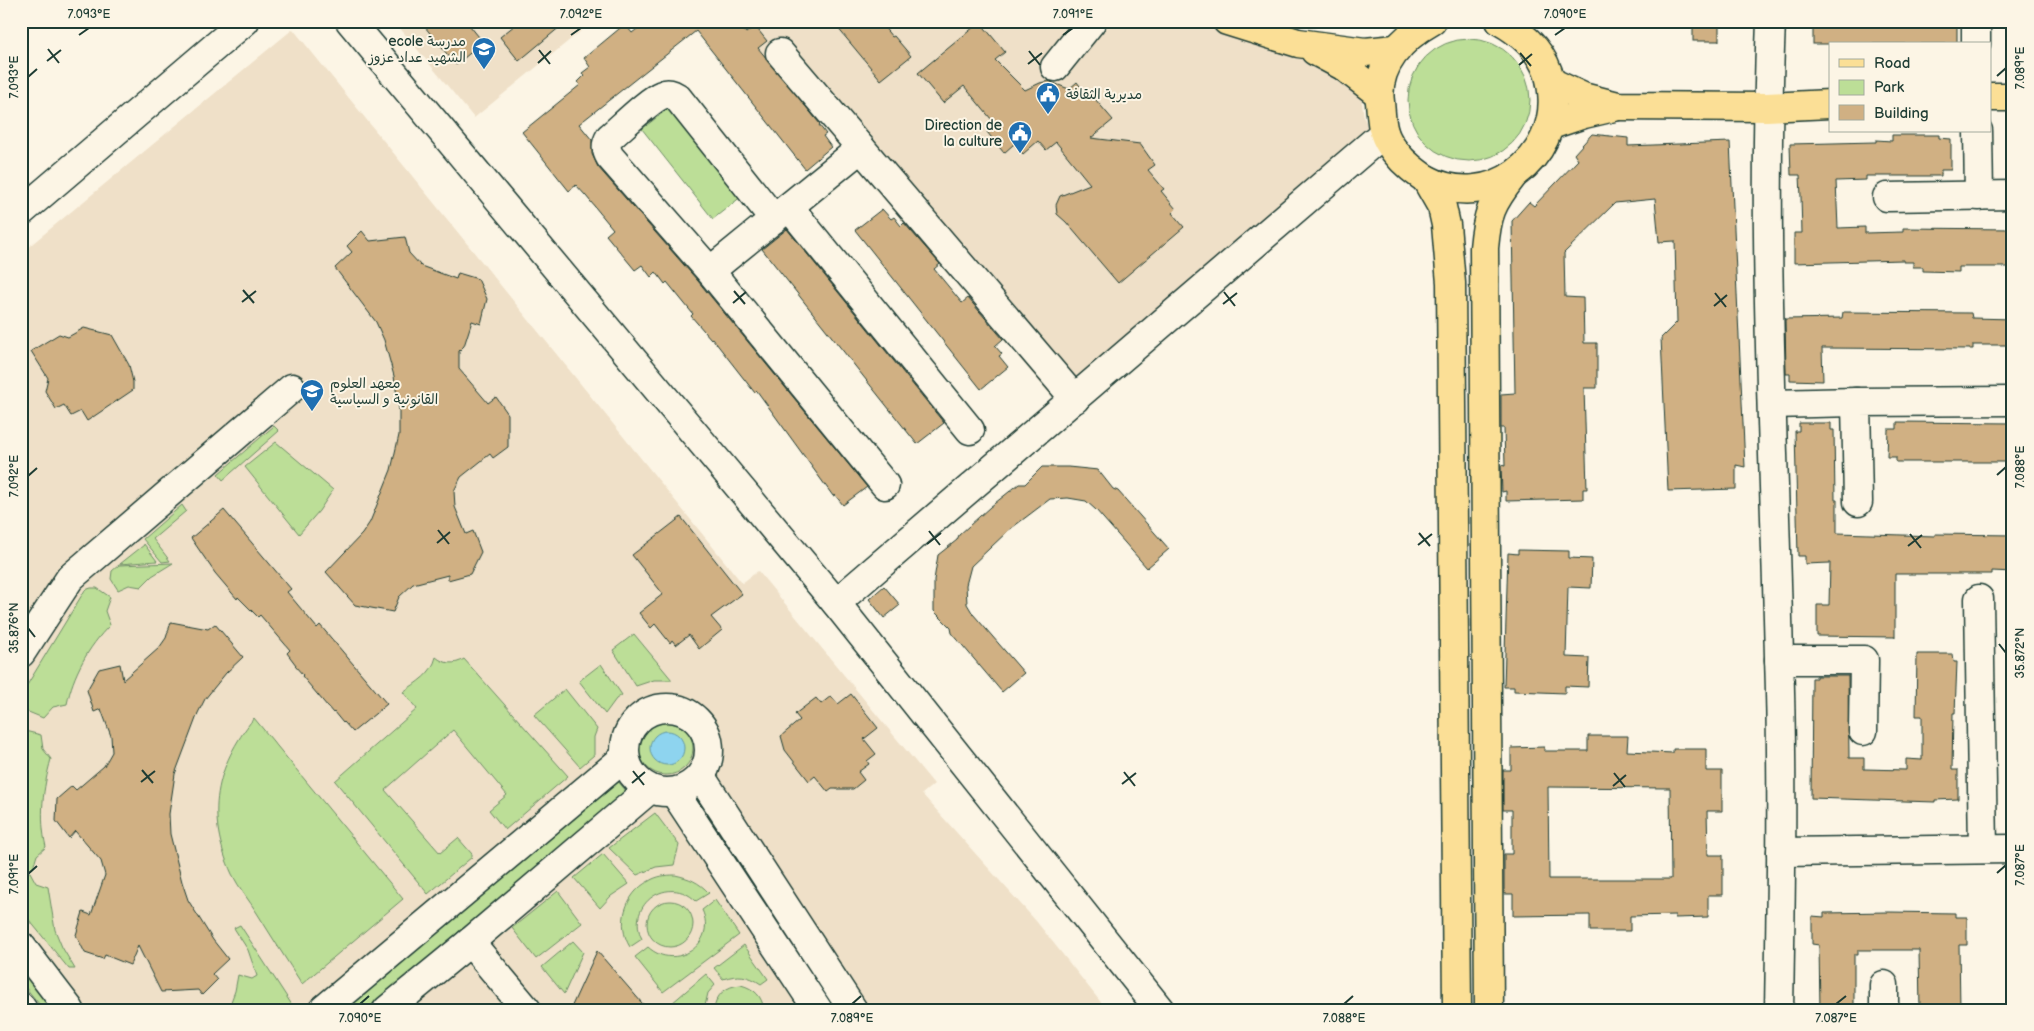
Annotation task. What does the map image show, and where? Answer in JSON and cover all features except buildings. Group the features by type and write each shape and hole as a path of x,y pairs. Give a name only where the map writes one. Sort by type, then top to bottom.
{"main road":[{"path":"1227,21 1298,43 1365,52 1396,49"},
{"path":"1432,21 1414,31 1396,49 1384,70 1379,94 1384,133 1401,160 1426,179 1447,187 1469,189 1491,186 1512,177"},
{"path":"1489,1010 1484,248 1488,218 1495,198 1512,177 1529,163 1542,146 1551,125 1554,103 1552,82 1544,62 1532,45 1518,31 1500,21"},
{"path":"1298,43 1343,66 1379,94"},
{"path":"1552,82 1583,97 1618,106"},
{"path":"1992,97 2013,97"},
{"path":"1551,125 1584,114 1618,106 1768,107 1829,104"},
{"path":"1426,179 1442,207 1446,225 1451,283 1458,1010"}],"street":[{"path":"21,212 245,21"},
{"path":"350,21 836,603 1160,1010"},
{"path":"1055,67 1092,21"},
{"path":"1771,21 1768,107 1772,404 1780,660 1780,1010"},
{"path":"1976,21 1976,42"},
{"path":"780,54 1075,399"},
{"path":"885,485 710,271 607,151 606,143 610,137 662,95 670,93 677,97 782,213 970,430"},
{"path":"1978,132 1979,196"},
{"path":"836,603 1384,133"},
{"path":"710,271 860,148"},
{"path":"1887,197 2013,195"},
{"path":"21,653 70,578 292,388"},
{"path":"1772,404 2013,401"},
{"path":"1856,402 1858,502"},
{"path":"1978,600 1984,849"},
{"path":"1780,660 1864,660 1863,731"},
{"path":"671,707 686,711 698,720 707,733 710,748 708,763 701,777 689,787 662,790 638,781 630,770 625,756 625,741 631,727 641,715 655,708 671,707"},
{"path":"324,1010 625,756"},
{"path":"701,777 853,1010"},
{"path":"387,1010 662,790"},
{"path":"662,790 818,1010"},
{"path":"1781,852 2013,849"},
{"path":"470,942 527,1010"},
{"path":"21,946 70,1010"}],"shaded area":[{"name":"ecole مدرسة الشهيد عداد عزوز","path":"394,21 593,21 474,118"},
{"path":"732,21 1269,21 1361,96 1364,117 1371,136 1054,399"},
{"name":"معهد العلوم القانونية و السياسية","path":"293,29 742,583 758,571 934,784 922,794 1036,921 1107,1010 21,1010 21,253"}],"green space":[{"path":"1469,39 1481,40 1492,44 1503,49 1512,57 1520,66 1525,77 1529,88 1529,112 1525,123 1520,134 1512,143 1503,151 1492,156 1481,160 1469,161 1457,160 1446,156 1435,151 1426,143 1418,134 1413,123 1409,112 1408,100 1409,88 1413,77 1418,66 1426,57 1435,49 1446,44 1457,40"},
{"path":"690,91 761,181 713,219 642,129"},
{"path":"274,426 279,431 223,480 218,474"},
{"path":"276,442 333,490 319,511 299,534 245,467"},
{"path":"182,505 186,511 153,539 170,561 162,562 143,539"},
{"path":"144,545 157,561 120,564"},
{"path":"173,563 152,576 141,587 129,585 118,590 111,579 112,571 119,565"},
{"path":"97,588 110,597 105,611 110,625 82,662 67,704 53,707 43,718 21,709 21,695 85,590"},
{"path":"634,634 672,680 654,680 636,686 613,650"},
{"path":"436,657 450,663 464,659 568,776 505,830 489,810 507,795 453,730 385,790 440,853 458,838 472,854 472,857 428,894 335,781 417,709 403,692 427,673"},
{"path":"601,664 622,695 616,699 605,714 579,681"},
{"path":"565,689 597,729 594,737 594,755 580,767 534,715"},
{"path":"254,718 403,899 302,984 232,874 219,832 218,793 223,774 230,755"},
{"path":"661,721 671,721 681,725 689,733 693,748 689,763 681,771 671,775 661,775 651,771 643,763 639,753 639,743 643,733 651,725"},
{"path":"21,730 41,735 43,749 51,759 42,813 46,847 37,855 33,868 24,871 30,872 36,883 48,887 55,930 62,947 75,969 69,969 21,910"},
{"path":"617,780 627,792 365,1010 340,1010"},
{"path":"701,799 838,1010 828,1010 694,804"},
{"path":"655,813 679,845 674,865 656,867 637,875 609,848"},
{"path":"603,854 629,884 611,896 600,908 574,878"},
{"path":"675,875 694,881 709,893 696,901 685,893 674,891 663,892 652,897 644,904 639,914 638,926 642,939 630,947 624,929 624,920 625,910 634,893 641,886 655,878"},
{"path":"558,891 582,923 536,959 512,928"},
{"path":"715,900 739,935 663,992 635,957 648,947 659,954 670,957 691,951 704,934 705,922 702,910"},
{"path":"670,901 683,905 689,911 693,924 689,937 683,943 670,947 657,943 651,937 647,924 651,911 657,905"},
{"path":"240,925 294,1008 292,1010 228,1010 235,991 238,975 252,979 257,976 248,950 234,928"},
{"path":"573,941 583,952 564,994 542,967"},
{"path":"744,945 768,979 761,984 743,976 723,979 714,968"},
{"path":"21,965 56,1010 44,1010 21,982"},
{"path":"706,974 715,985 708,993 704,1010 678,1010 672,1003"},
{"path":"741,985 757,994 762,1001 764,1010 714,1010 719,995 726,989"}],"water":[{"path":"667,731 674,732 679,736 683,741 683,755 679,760 674,764 667,765 660,764 655,760 651,755 650,748 651,741 655,736 660,732"}],"place":[{"name":"ecole مدرسة الشهيد عداد عزوز","path":"484,70"},
{"name":"مديرية الثقافة","path":"1048,115"},
{"name":"Direction de la culture","path":"1020,154"},
{"name":"معهد العلوم القانونية و السياسية","path":"312,412"}]}
